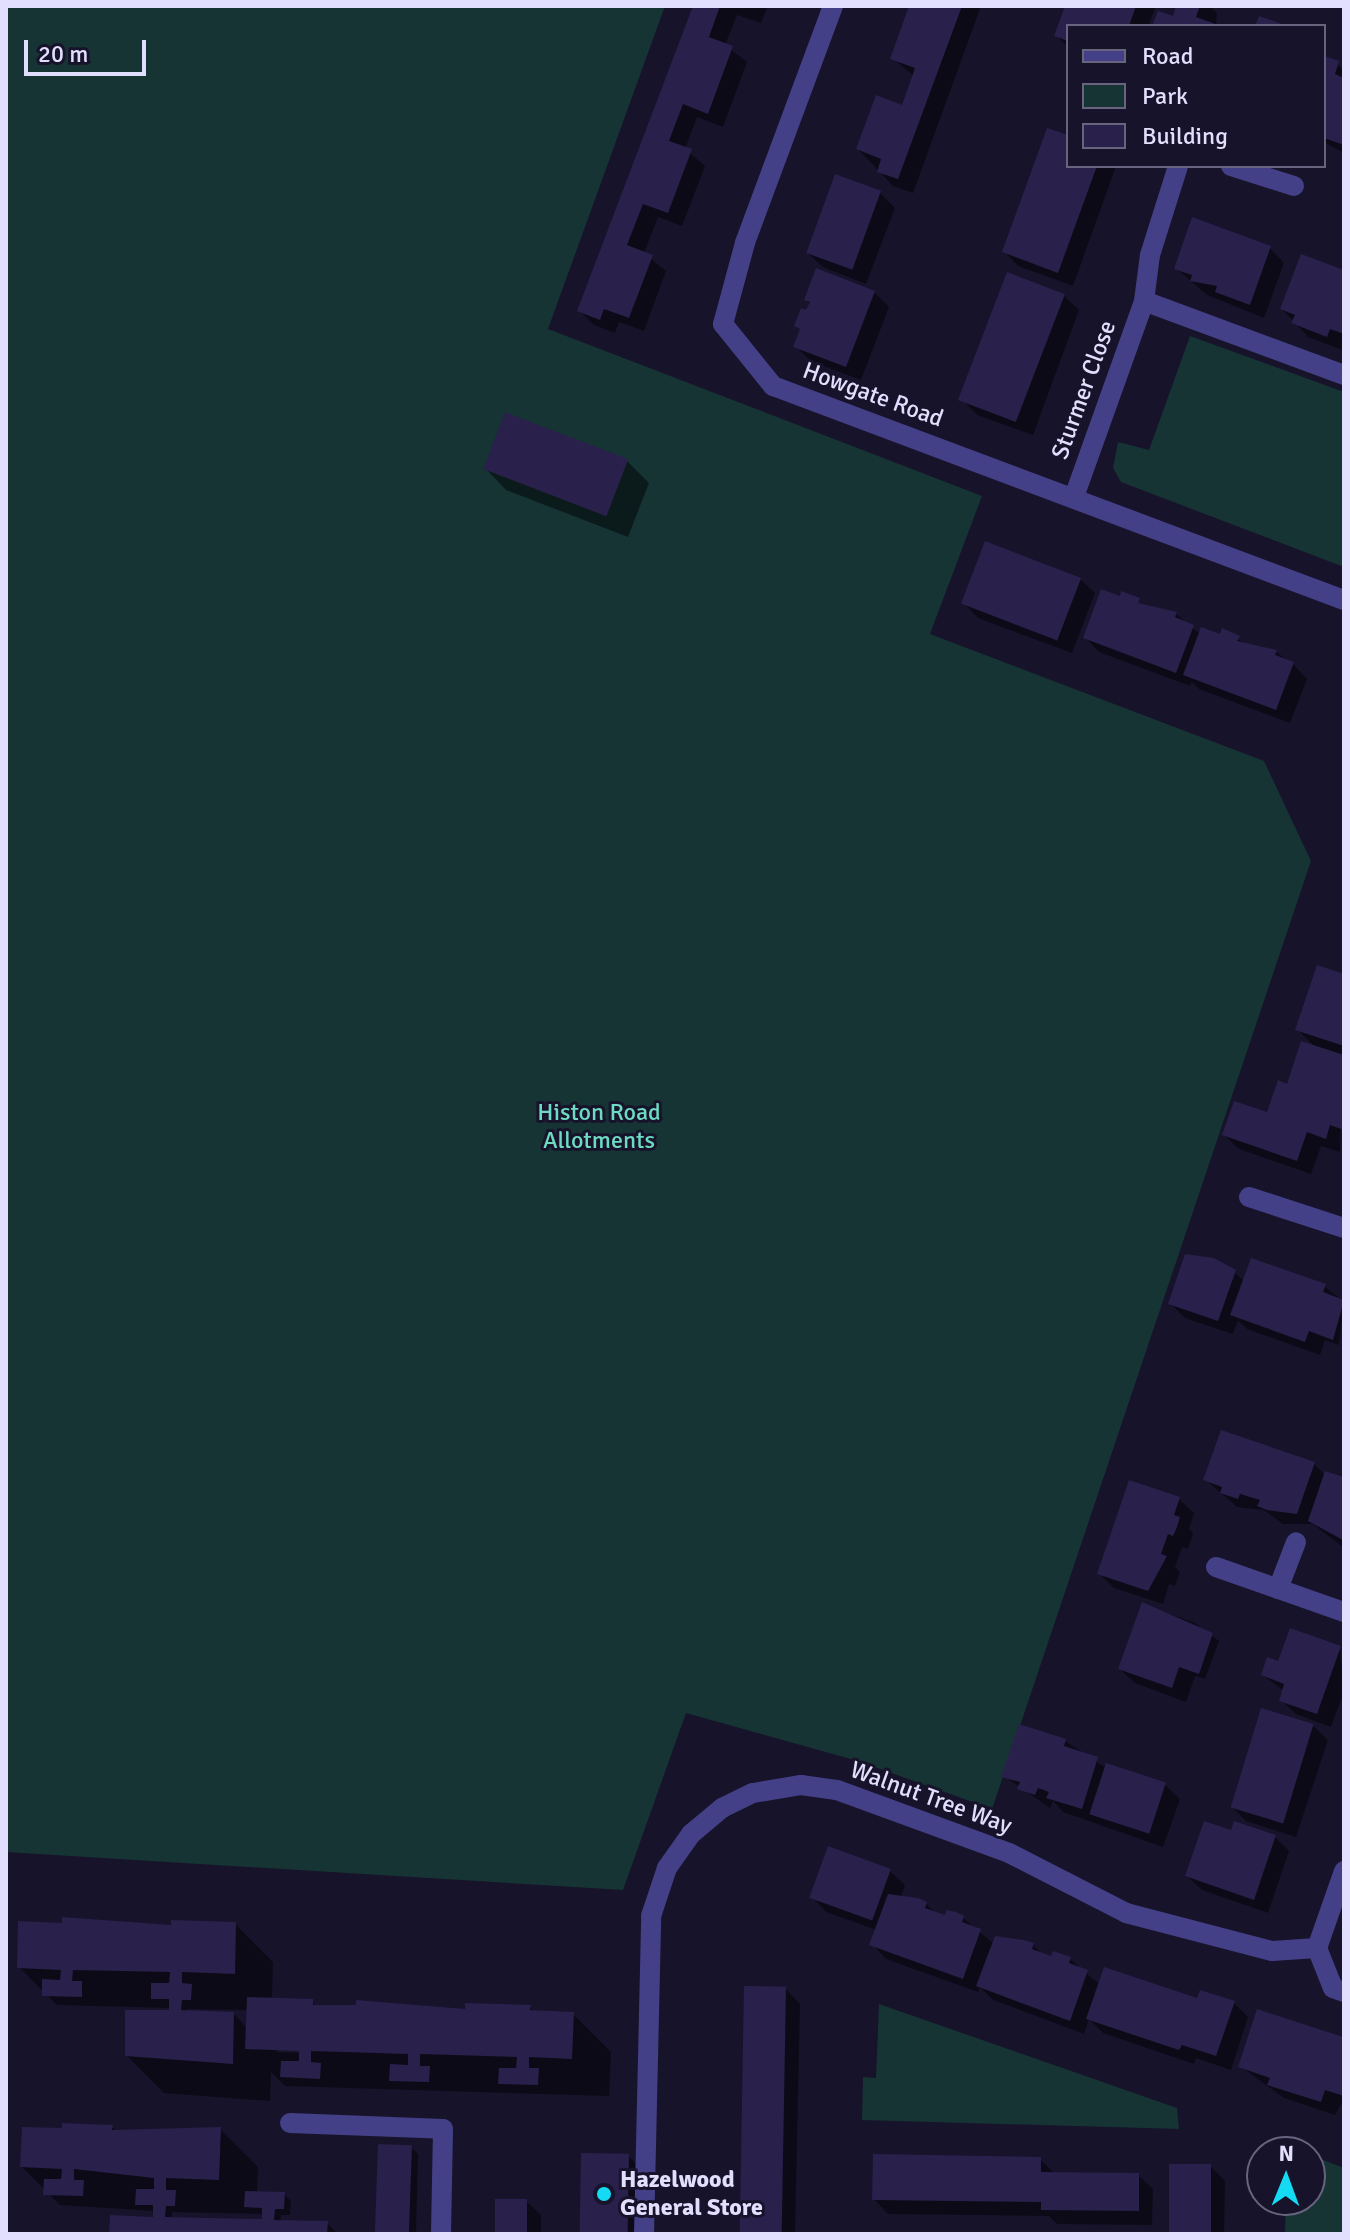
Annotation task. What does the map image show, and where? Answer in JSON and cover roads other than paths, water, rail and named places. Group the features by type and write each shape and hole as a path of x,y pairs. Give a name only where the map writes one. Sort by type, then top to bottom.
{"street":[{"name":"Howgate Road","path":"833,6 745,243 723,324 773,386 1344,600"},
{"name":"Sturmer Close","path":"1074,497 1144,301 1150,255 1177,168"},
{"path":"1237,168 1294,186"},
{"name":"Sturmer Close","path":"1144,301 1344,375"},
{"path":"1249,1197 1344,1228"},
{"path":"1278,1589 1296,1542"},
{"path":"1216,1567 1344,1612"},
{"name":"Walnut Tree Way","path":"644,2234 651,1916 667,1868 691,1834 722,1808 753,1793 801,1785 837,1790 1009,1853 1126,1913 1272,1951 1317,1948"},
{"path":"1344,1871 1317,1948 1333,1988 1344,1992"},
{"path":"290,2123 443,2129 441,2234"}],"place":[{"name":"Hazelwood General Store","path":"604,2194"}],"park label":[{"name":"Histon Road Allotments","path":"599,1127"}]}
